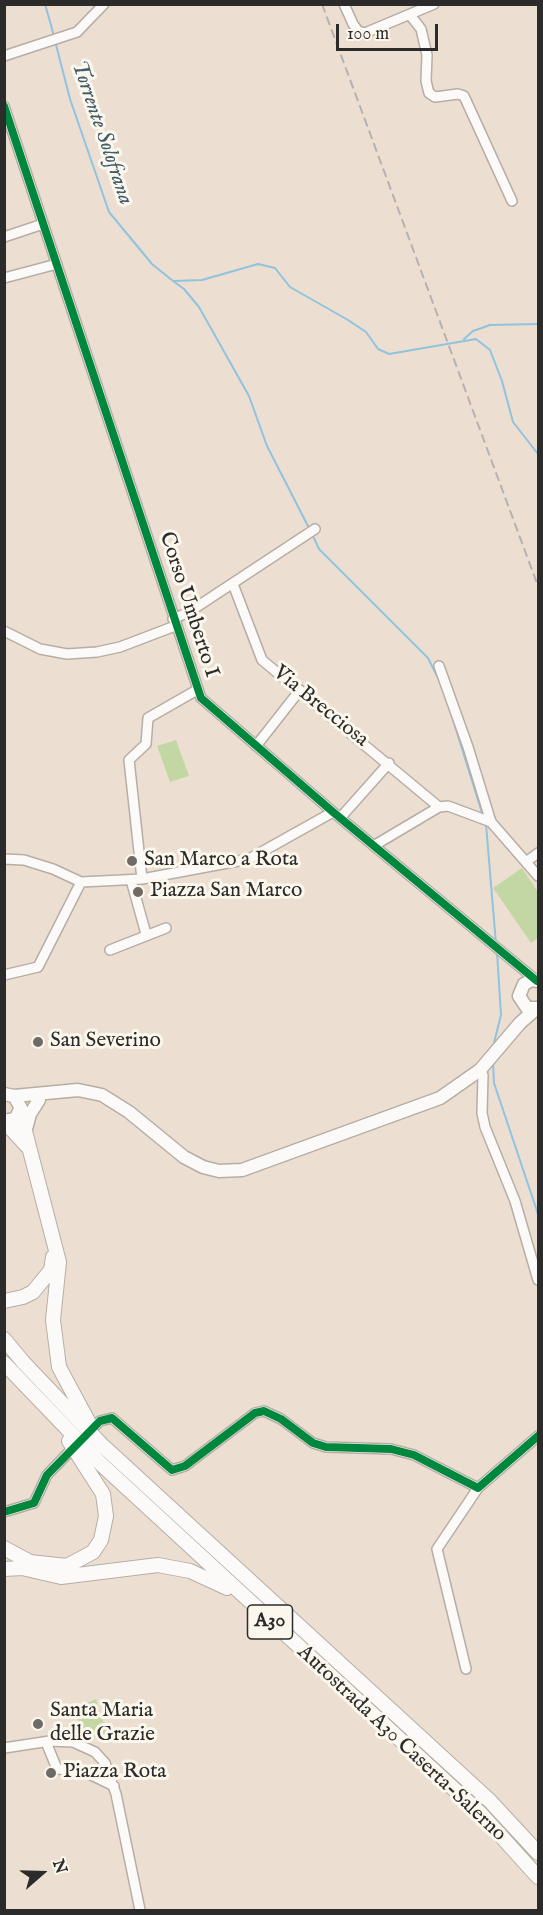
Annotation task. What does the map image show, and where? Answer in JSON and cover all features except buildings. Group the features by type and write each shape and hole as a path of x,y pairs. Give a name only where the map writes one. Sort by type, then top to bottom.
{"highway":[{"path":"20,1112 59,1262 53,1320 59,1367 73,1396 103,1446"},
{"path":"4,1121 28,1148"},
{"path":"4,1301 23,1297 44,1282 51,1270 55,1243"},
{"name":"Autostrada A30 Caserta-Salerno","path":"4,1339 103,1446 489,1801 538,1853"},
{"name":"Autostrada A30 Caserta-Salerno","path":"4,1363 101,1464 239,1594 481,1815 538,1877"},
{"path":"4,1548 30,1562 67,1566 93,1552 105,1529 106,1504 98,1482 39,1401"},
{"path":"4,1569 22,1568 61,1577 158,1565 190,1571 239,1594"}],"main road":[{"path":"520,1023 523,1005 519,996 524,984 538,981"},
{"path":"523,1005 537,1009"},
{"path":"8,1094 78,1090 102,1095 129,1112 184,1157 203,1167 219,1171 242,1170 440,1098 480,1070 520,1023 537,1009"},
{"path":"4,1121 15,1119 20,1112 50,1093"},
{"path":"8,1094 20,1103 20,1112"},
{"path":"26,1130 30,1114 39,1100"}],"street":[{"path":"4,56 77,32 104,4"},
{"path":"344,4 358,31 365,33 434,4"},
{"path":"410,15 421,29 427,55 426,81 429,93 435,97 458,94 464,96 512,201"},
{"name":"Corso Umberto I","path":"4,106 197,690 205,703 538,981"},
{"path":"4,237 44,224"},
{"path":"4,278 57,264"},
{"path":"4,631 40,649 67,654 120,647 174,622 315,529"},
{"name":"Via Brecciosa","path":"233,584 262,660 389,763 439,807"},
{"path":"440,666 468,747 489,821"},
{"path":"142,879 129,760 146,744 148,718 197,690"},
{"path":"256,746 300,690"},
{"path":"4,859 24,860 81,882 142,879 249,859 337,815 389,763"},
{"path":"375,845 439,807 448,806 489,821 538,876"},
{"path":"526,861 538,853"},
{"path":"131,880 146,934"},
{"path":"4,975 39,967 81,882"},
{"path":"110,950 166,928"},
{"path":"523,969 524,984"},
{"path":"480,1070 483,1075 482,1113 485,1127 515,1201 538,1280"},
{"path":"96,1425 112,1418 172,1470 185,1466 255,1413 264,1411 281,1419 313,1443 326,1448 391,1449 414,1455 478,1488"},
{"path":"466,1669 437,1549 478,1488 538,1436"},
{"path":"4,1512 34,1503 47,1475 71,1450"},
{"path":"4,1748 63,1741 84,1745 105,1763 114,1786 140,1911"},
{"path":"46,1742 57,1769 82,1771 114,1786"}],"green space":[{"path":"176,740 189,776 170,782 157,746"},
{"path":"522,868 538,892 538,938 531,943 493,888"},
{"path":"96,1699 107,1733 85,1741 76,1738 71,1725 79,1722 74,1709"}],"waterway":[{"name":"Torrente Solofrana","path":"45,4 54,36"},
{"name":"Torrente Solofrana","path":"55,41 70,99 109,212 152,264 173,281 202,280 258,264 275,268 290,287 366,332 378,349 389,354 476,339 490,350 502,381 513,422 538,454"},
{"path":"173,281 184,289 199,307 249,396 267,446 309,528"},
{"path":"464,339 473,331 490,325 538,324"},
{"path":"313,536 319,549 428,658 440,682"},
{"path":"449,707 483,816"},
{"path":"486,824 496,944"},
{"path":"493,1047 501,1015 497,952"},
{"path":"493,1062 494,1083 538,1214"}],"railway":[{"path":"322,4 538,586"}],"cycle path":[{"path":"4,106 201,698 333,812 537,981"},
{"path":"4,1512 34,1503 47,1475 100,1421 112,1418 172,1470 185,1466 255,1413 264,1411 281,1419 313,1443 326,1447 391,1449 414,1455 478,1488 538,1436"}],"place":[{"name":"San Marco a Rota","path":"132,861"},
{"name":"Piazza San Marco","path":"138,892"},
{"name":"San Severino","path":"38,1042"},
{"name":"Santa Maria delle Grazie","path":"38,1724"},
{"name":"Piazza Rota","path":"51,1773"}]}
